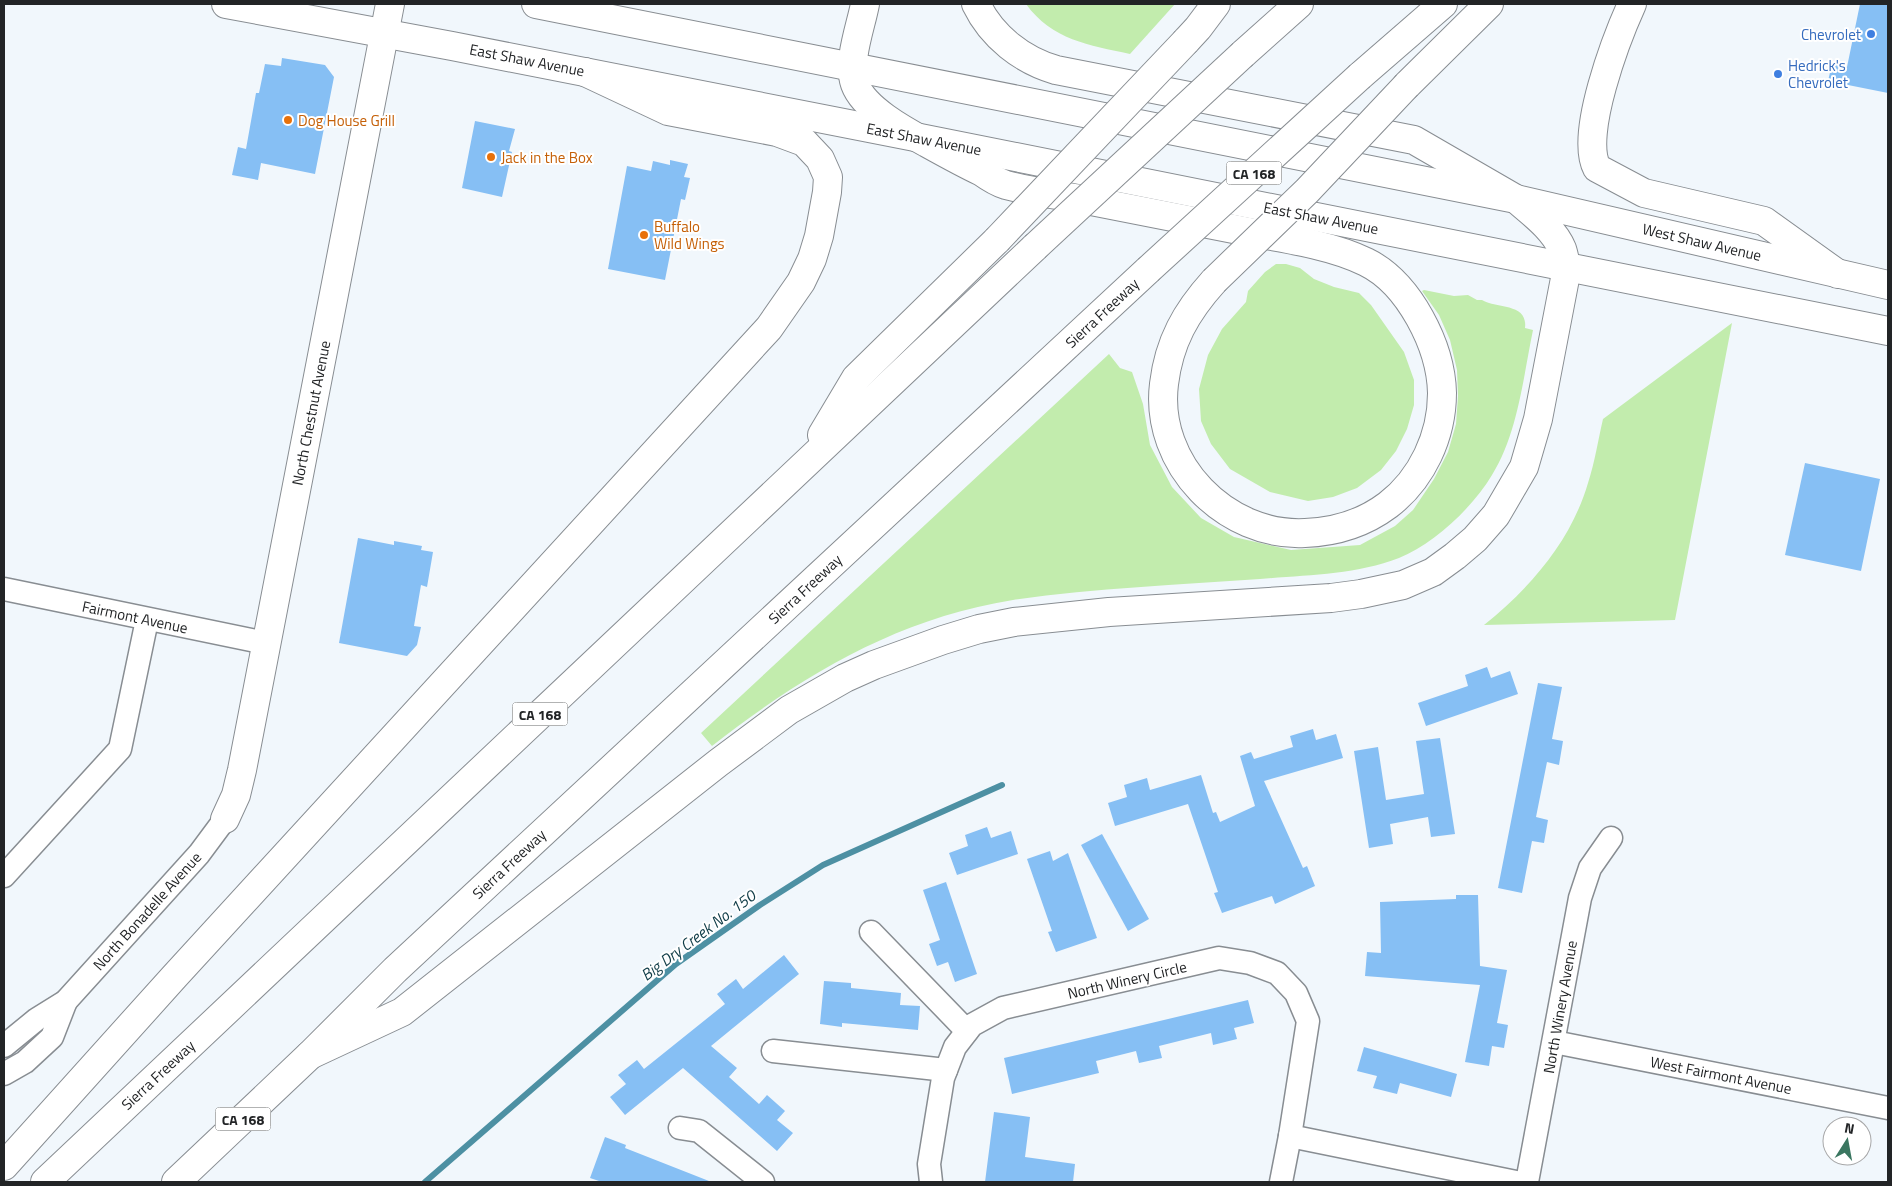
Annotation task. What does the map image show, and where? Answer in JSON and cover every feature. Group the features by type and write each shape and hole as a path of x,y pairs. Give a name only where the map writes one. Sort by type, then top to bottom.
{"main road":[{"name":"East Shaw Avenue","path":"226,4 585,72 1888,331"},
{"name":"North Chestnut Avenue","path":"225,819 232,807 239,784 390,4"},
{"path":"536,4 1516,199"},
{"path":"865,4 851,67 855,86 870,106 915,137 1004,184 1309,243 1367,262 1391,280 1411,305 1429,336 1440,372 1442,387 1440,418 1431,450 1415,478 1386,507 1361,521 1330,530 1298,534 1268,530 1237,518 1222,509 1203,493 1188,476 1180,462 1168,429 1164,408 1164,384 1173,343 1188,312 1214,281 1307,190 1407,85 1489,4"},
{"path":"310,1055 402,1012 725,758 789,710 845,678 874,665 943,640 978,629 1014,622 1110,612 1361,594 1403,585 1433,572 1462,550 1496,515 1524,467 1538,419 1566,268 1561,248 1547,227 1516,199 1414,140 1042,66 1011,48 989,24 976,4"},
{"path":"803,465 856,378 996,240 1186,41 1216,4"},
{"name":"Sierra Freeway","path":"45,1182 1035,247 1299,4"},
{"name":"Sierra Freeway","path":"176,1182 310,1055 395,970 1148,270 1360,76 1443,4"},
{"path":"1632,4 1612,53 1600,90 1592,160 1597,168 1644,194 1764,220 1838,274"},
{"path":"4,1166 174,977 769,328 800,282 812,259 828,192 828,177 820,159 804,142 777,132 668,111 585,72"},
{"name":"West Shaw Avenue","path":"1516,199 1888,285"}],"street":[{"name":"Fairmont Avenue","path":"4,589 266,643"},
{"path":"4,876 120,749 147,620"},
{"name":"North Bonadelle Avenue","path":"4,1046 37,1019 66,1001 193,861 225,819"},
{"name":"North Winery Avenue","path":"1527,1182 1582,887 1594,860 1611,838"},
{"path":"872,932 967,1031"},
{"name":"North Winery Circle","path":"931,1182 928,1164 943,1078 955,1047 972,1025 1003,1008 1219,958 1250,963 1277,973 1296,994 1308,1021 1281,1182"},
{"name":"North Bonadelle Avenue","path":"4,1074 24,1062 52,1037 66,1001"},
{"name":"West Fairmont Avenue","path":"1554,1042 1888,1108"},
{"path":"773,1051 946,1070"},
{"path":"680,1128 699,1131 763,1182"},
{"path":"1290,1136 1516,1182"}],"green space":[{"path":"1026,4 1175,4 1130,54 1072,39 1047,26"},
{"path":"1276,264 1286,264 1300,268 1314,279 1334,287 1359,293 1371,305 1404,352 1414,380 1414,405 1407,429 1396,451 1381,470 1357,488 1333,497 1308,501 1270,492 1230,469 1211,444 1201,421 1199,389 1208,355 1222,329 1246,302 1248,291 1265,272"},
{"path":"1422,291 1454,296 1468,295 1477,300 1511,308 1522,314 1525,320 1525,328 1533,330 1519,405 1501,459 1474,500 1452,523 1426,544 1399,558 1382,564 1348,571 1074,592 1013,600 970,609 929,621 890,636 853,654 781,696 712,746 701,733 1109,354 1120,368 1132,372 1143,404 1150,445 1172,487 1201,518 1234,537 1291,550 1360,545 1395,526 1413,510 1434,479 1448,452 1456,424 1457,370 1450,340 1439,315"},
{"path":"1732,323 1675,620 1484,625 1533,579 1547,562 1571,524 1581,504 1595,459 1603,419"}],"building":[{"name":"Chevrolet","path":"1860,4 1888,4 1888,93 1828,81 1832,64 1847,67"},
{"name":"Dog House Grill","path":"282,58 325,65 334,77 315,174 261,163 258,180 232,175 238,147 246,149 256,93 259,93 265,64 281,66"},
{"name":"Jack in the Box","path":"475,121 515,129 509,151 512,152 502,197 462,188"},
{"name":"Buffalo Wild Wings","path":"670,160 688,164 684,177 690,178 685,200 681,199 665,280 608,269 627,166 651,171 653,161 670,165"},
{"path":"1805,463 1880,479 1861,571 1785,555"},
{"path":"358,538 394,545 394,541 422,546 421,550 433,552 427,587 421,585 414,626 421,627 417,645 407,656 339,643"},
{"path":"1487,667 1491,678 1510,671 1518,694 1426,726 1418,703 1468,686 1465,675"},
{"path":"1538,683 1562,687 1552,739 1563,741 1559,765 1547,762 1536,817 1548,820 1544,843 1532,841 1522,893 1498,888"},
{"path":"1313,729 1316,740 1336,734 1343,758 1264,781 1303,868 1307,866 1315,886 1275,904 1272,896 1222,913 1214,893 1218,892 1188,804 1115,826 1108,803 1127,797 1124,785 1147,778 1150,790 1201,775 1213,813 1216,812 1220,822 1255,806 1240,756 1251,752 1254,759 1293,747 1290,736"},
{"path":"1440,738 1455,834 1431,837 1428,817 1390,824 1393,844 1369,848 1354,751 1378,747 1386,800 1424,794 1416,741"},
{"path":"987,827 991,838 1011,831 1018,854 957,875 949,853 968,846 965,835"},
{"path":"1102,834 1149,919 1128,931 1081,845"},
{"path":"1050,851 1053,861 1068,853 1097,938 1056,952 1048,932 1052,931 1027,859"},
{"path":"946,882 977,974 955,982 948,962 937,966 929,944 940,940 923,890"},
{"path":"1456,895 1478,895 1480,966 1507,970 1497,1023 1508,1025 1504,1048 1492,1046 1489,1066 1465,1062 1480,985 1365,976 1367,952 1381,953 1380,902 1456,899"},
{"path":"784,955 799,974 711,1046 737,1068 729,1077 759,1104 767,1095 785,1111 777,1120 793,1133 777,1151 683,1068 625,1115 610,1097 626,1084 618,1075 637,1060 644,1069 725,1004 717,994 736,979 743,989"},
{"path":"824,981 851,983 851,988 901,993 900,1005 920,1006 918,1030 842,1023 842,1027 820,1024"},
{"path":"1248,1000 1254,1023 1234,1028 1237,1039 1213,1045 1211,1033 1159,1046 1162,1058 1139,1063 1136,1051 1096,1061 1099,1073 1012,1094 1004,1058"},
{"path":"1364,1047 1457,1074 1451,1097 1400,1083 1397,1094 1373,1088 1377,1076 1357,1071"},
{"path":"994,1112 1030,1117 1025,1157 1075,1164 1073,1182 985,1182"},
{"path":"605,1137 626,1145 625,1148 709,1182 602,1182 590,1178"}],"waterway":[{"name":"Big Dry Creek No. 150","path":"425,1182 676,964 760,905 823,865 1002,785"}],"place":[{"name":"Chevrolet","path":"1871,34"},
{"name":"Hedrick's Chevrolet","path":"1778,74"},
{"name":"Dog House Grill","path":"288,120"},
{"name":"Jack in the Box","path":"491,157"},
{"name":"Buffalo Wild Wings","path":"644,235"}]}
